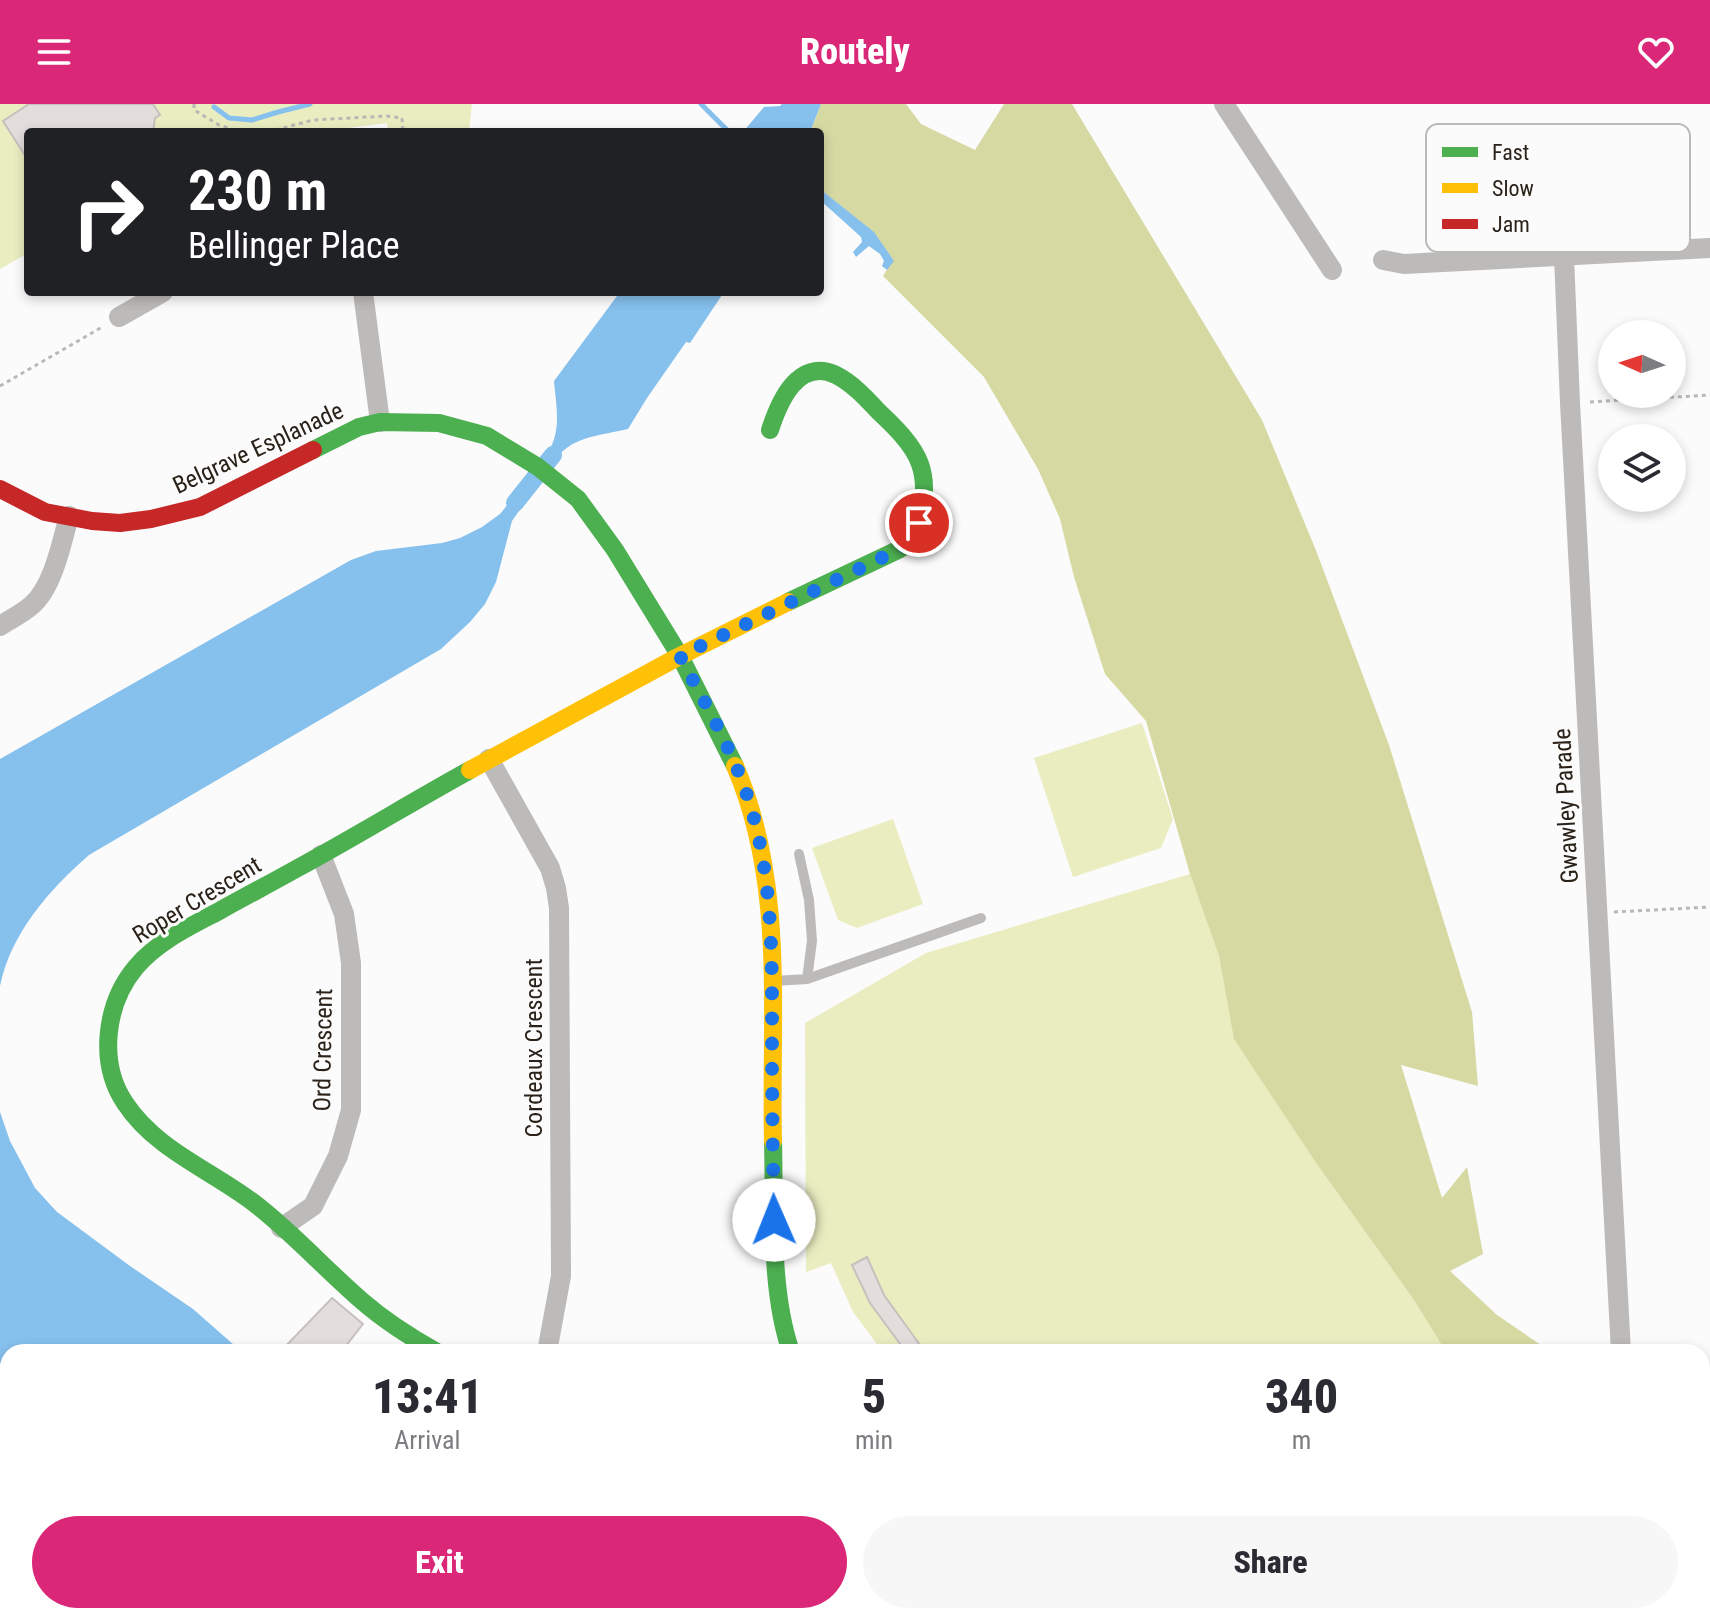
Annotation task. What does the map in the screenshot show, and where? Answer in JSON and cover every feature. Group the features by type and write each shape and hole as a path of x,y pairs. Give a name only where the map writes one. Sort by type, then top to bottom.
{"street":[{"path":"1224,104 1332,270"},
{"path":"1690,249 1710,248"},
{"path":"1383,260 1404,264 1637,252"},
{"name":"Gwawley Parade","path":"1564,256 1621,1344"},
{"path":"119,317 156,296"},
{"path":"364,296 380,422"},
{"name":"Roper Crescent","path":"422,1344 396,1330 255,1204 154,1137 134,1119 117,1092 107,1043 112,1015 122,988 137,965 162,944 194,924 680,656 908,543 919,523 921,465 908,441 837,376 827,372 808,374 790,385 770,430"},
{"name":"Belgrave Esplanade","path":"0,489 45,512 120,523 151,519 200,507 359,427 380,422 439,423 487,436 542,470 578,499 615,550 680,656 728,750 746,792 758,834 766,877 772,942 772,1119 777,1295 788,1344"},
{"path":"0,626 34,604 44,589 61,549 69,516"},
{"name":"Cordeaux Crescent","path":"489,759 550,868 559,908 561,1276 548,1344"},
{"name":"Ord Crescent","path":"281,1228 313,1206 338,1156 351,1110 351,963 344,914 321,855"}],"lane":[{"path":"799,854 809,900 812,941 807,979"},
{"path":"772,981 807,979 981,918"}],"path":[{"path":"194,104 194,110 228,128"},
{"path":"283,128 313,120 387,116 402,118 403,128"},
{"path":"0,386 119,317"},
{"path":"1570,403 1710,395"},
{"path":"1598,913 1710,907"}],"green space":[{"path":"0,104 472,104 469,128 388,128 387,123 348,128 24,128 24,255 0,269"},
{"path":"821,104 906,104 921,124 975,150 1004,104 1072,104 1262,420 1317,553 1389,745 1472,1012 1478,1086 1401,1065 1442,1198 1467,1167 1483,1254 1450,1271 1497,1315 1539,1344 1441,1344 1234,1039 1219,956 1190,874 1146,721 1105,674 1074,577 1060,519 1038,469 984,377 883,276 893,260 874,233 824,192 824,128 812,128"},
{"path":"1142,723 1173,819 1161,848 1073,877 1034,758"},
{"path":"893,819 923,904 857,928 838,920 812,848"},
{"path":"1190,874 1219,956 1235,1039 1441,1344 877,1344 853,1312 831,1263 806,1272 805,1023 926,953"}],"water":[{"path":"821,104 812,128 746,128 764,107"},
{"path":"824,192 874,232 894,261 887,270 882,266 884,261 880,254 869,246 856,257 853,252 862,242 861,237 824,204"},
{"path":"617,296 721,296 690,343 686,342 628,429 580,441 557,458 548,452 557,426 554,381"},
{"path":"526,482 535,488 512,521 496,582 485,604 470,622 441,649 89,855 46,898 22,930 0,986 0,759 351,560 376,551 442,543 482,527 500,514"},
{"path":"0,1112 10,1141 35,1188 57,1212 193,1309 233,1344 0,1344"}],"building":[{"path":"29,104 153,104 160,115 155,118 154,128 24,128 24,154 3,121"},
{"path":"867,1257 884,1295 919,1344 900,1344 870,1303 852,1265"},
{"path":"332,1298 363,1324 347,1344 288,1344"}],"waterway":[{"path":"214,107 229,118 252,120 310,104"},
{"path":"701,104 725,128"},
{"path":"515,503 553,455"}],"traffic: fast":[{"path":"770,430 792,385 811,372 823,371 853,386 896,429 913,449 923,474 922,510 908,542 900,549 788,602"},
{"path":"313,450 359,427 380,422 439,423 487,436 538,467 578,499 615,550 680,656 735,766"},
{"path":"424,1344 348,1289 254,1203 152,1134 125,1103 116,1087 108,1052 109,1034 117,998 126,982 136,967 165,942 470,770"},
{"path":"773,1141 776,1275 789,1344"}],"traffic: slow":[{"path":"470,770 676,658 788,602"},
{"path":"735,766 751,811 769,903 773,998 773,1141"}],"traffic: jam":[{"path":"0,489 45,512 120,523 200,507 313,450"}],"route":[{"path":"774,1220 772,942 766,877 746,792 680,656 900,549 914,535 919,523"}]}
